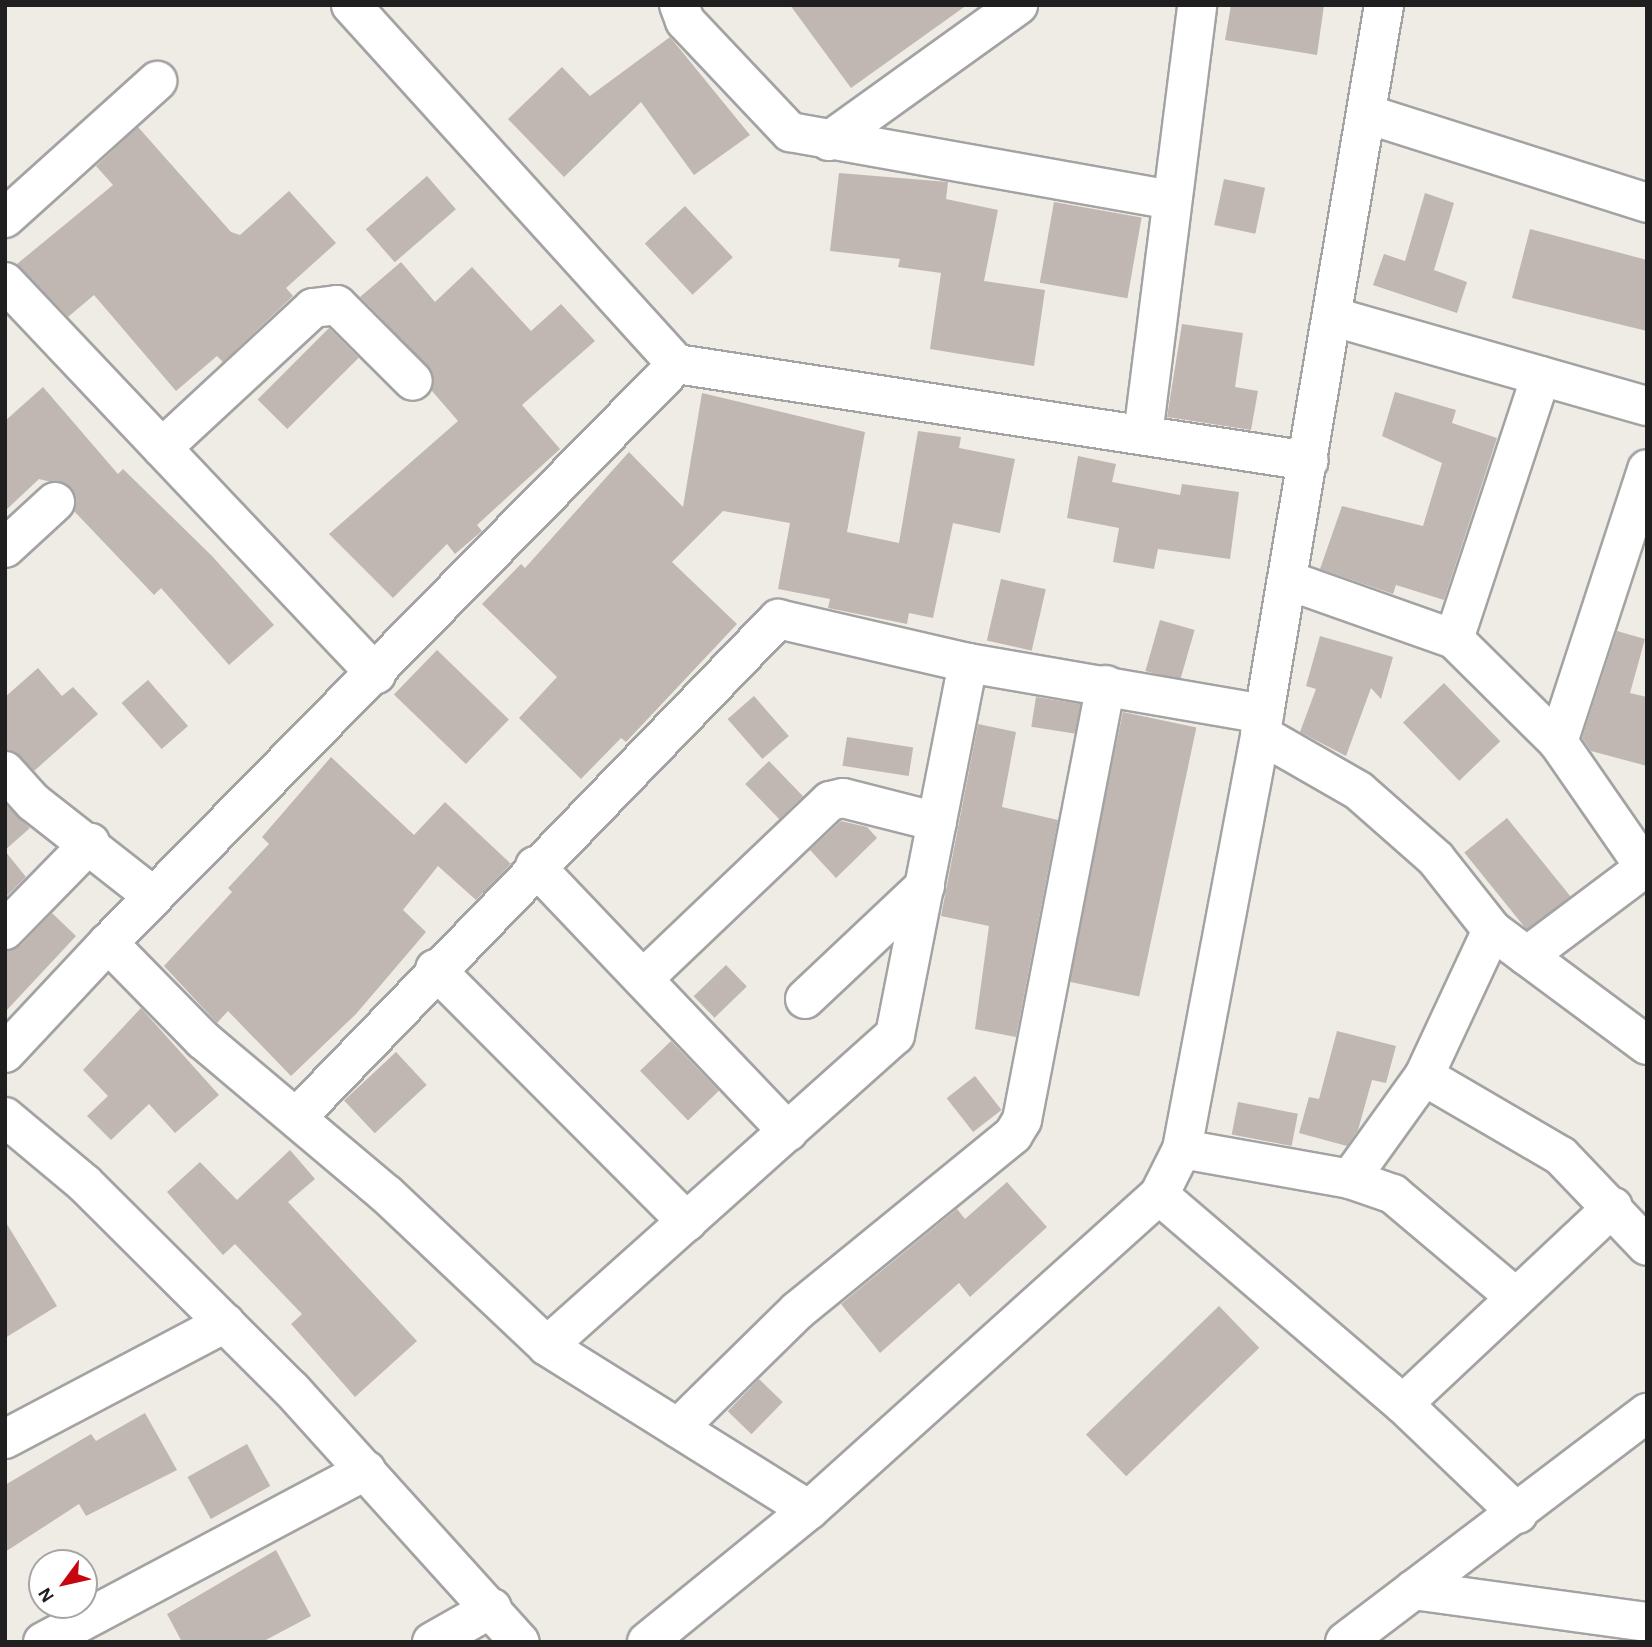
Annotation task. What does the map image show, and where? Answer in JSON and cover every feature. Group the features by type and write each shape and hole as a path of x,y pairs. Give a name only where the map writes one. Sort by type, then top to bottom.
{"street":[{"path":"679,5 685,21 776,124 829,141 1168,200"},
{"path":"829,141 1018,5"},
{"path":"1143,435 1168,200 1197,5"},
{"path":"647,1642 809,1510 1159,1195 1182,1149 1309,461 1370,115 1384,5"},
{"path":"354,6 677,364 1309,461"},
{"path":"5,218 157,81"},
{"path":"1370,115 1647,203"},
{"path":"5,282 376,674"},
{"path":"162,448 313,308 337,304 413,381"},
{"path":"1334,317 1647,406"},
{"path":"5,1053 153,896 376,674 677,364"},
{"path":"1454,639 1541,376"},
{"path":"1558,742 1647,469"},
{"path":"5,548 55,502"},
{"path":"1287,580 1454,639 1558,742 1646,867 1527,956"},
{"path":"296,1118 435,969 778,619 968,663 1106,685 1262,724 1359,791 1436,859 1492,930 1647,1045"},
{"path":"547,1346 895,1035 968,663"},
{"path":"678,1427 797,1311 1013,1135 1022,1120 1106,685"},
{"path":"5,772 33,802 90,843 153,896"},
{"path":"643,979 830,801 843,799 937,822"},
{"path":"5,930 90,843"},
{"path":"535,866 788,1132"},
{"path":"805,999 925,886"},
{"path":"1350,1179 1424,1076 1492,930"},
{"path":"108,943 203,1040 296,1118 547,1346 809,1510"},
{"path":"435,969 687,1223"},
{"path":"1424,1076 1561,1156 1613,1207 1647,1246"},
{"path":"7,1120 84,1183 225,1323 366,1470 520,1642"},
{"path":"1182,1149 1350,1179 1393,1194 1423,1215 1513,1295"},
{"path":"1159,1195 1403,1404 1518,1514"},
{"path":"1403,1404 1513,1295 1613,1207"},
{"path":"5,1439 225,1323"},
{"path":"1345,1642 1518,1514 1647,1413"},
{"path":"43,1642 366,1470"},
{"path":"1413,1590 1647,1622"},
{"path":"432,1642 492,1608"}],"building":[{"path":"790,5 967,5 851,88"},
{"path":"1231,5 1324,5 1317,55 1225,40"},
{"path":"670,37 750,135 694,175 641,102 564,177 508,119 562,67 590,96"},
{"path":"138,127 231,232 240,235 289,191 336,243 286,288 293,296 223,362 217,356 176,391 94,295 68,317 17,264 113,185 96,166"},
{"path":"839,173 948,182 946,199 998,210 984,281 1045,290 1034,366 930,349 941,273 898,267 900,259 830,251"},
{"path":"427,176 456,209 395,262 366,229"},
{"path":"1224,179 1265,188 1255,234 1214,225"},
{"path":"1425,193 1454,203 1434,270 1467,282 1457,313 1373,285 1384,254 1405,261"},
{"path":"1054,202 1142,217 1127,298 1040,283"},
{"path":"685,206 733,257 693,295 645,244"},
{"path":"1530,229 1647,260 1647,331 1512,298"},
{"path":"401,262 435,302 472,267 531,331 561,304 595,341 522,405 560,449 477,525 482,531 455,554 447,544 393,598 329,534 458,421 432,391 428,366 360,297"},
{"path":"1182,324 1243,333 1235,387 1258,391 1251,430 1167,417"},
{"path":"329,328 359,358 287,429 258,399"},
{"path":"43,387 118,474 123,469 212,556 274,625 229,665 161,588 154,595 74,511 71,487 39,479 5,511 5,421"},
{"path":"1395,392 1456,410 1452,423 1497,438 1444,600 1396,585 1393,594 1320,569 1342,506 1423,526 1442,463 1382,436"},
{"path":"702,393 865,432 847,532 899,543 918,431 961,437 959,448 1015,459 1000,533 953,523 933,618 909,613 907,624 828,608 830,599 778,589 790,523 723,511 672,562 737,624 626,742 621,738 581,779 519,718 557,677 482,604 521,564 525,568 629,452 683,507"},
{"path":"1078,456 1116,464 1112,482 1180,495 1182,484 1239,492 1230,559 1158,549 1154,569 1113,562 1119,528 1067,518"},
{"path":"1001,579 1046,589 1032,651 987,640"},
{"path":"1160,620 1195,630 1180,681 1145,671"},
{"path":"1617,631 1645,639 1630,693 1647,697 1647,766 1591,751 1582,738"},
{"path":"1320,636 1393,657 1381,699 1371,688 1346,756 1300,732 1316,689 1306,686"},
{"path":"437,650 509,719 466,764 394,695"},
{"path":"38,668 62,696 73,687 98,714 34,771 5,750 5,697"},
{"path":"148,680 188,726 162,749 122,703"},
{"path":"1444,683 1500,741 1459,781 1403,723"},
{"path":"754,696 789,736 762,759 728,719"},
{"path":"1036,697 1080,704 1076,734 1031,727"},
{"path":"1123,712 1196,728 1139,997 1066,981"},
{"path":"978,724 1016,732 1002,807 1058,820 1016,1037 975,1029 989,926 941,916"},
{"path":"847,737 913,747 909,776 842,766"},
{"path":"331,757 414,835 445,802 511,864 476,900 438,866 403,910 426,932 356,1014 291,1076 228,1011 217,1023 164,966 232,892 228,888 269,844 262,837"},
{"path":"769,761 803,796 779,819 745,784"},
{"path":"5,804 30,828 5,850"},
{"path":"1507,818 1571,896 1528,931 1464,853"},
{"path":"841,821 867,827 877,838 836,878 810,850"},
{"path":"5,851 26,877 5,898"},
{"path":"52,913 76,936 5,1012 5,951 21,945"},
{"path":"726,965 747,987 714,1018 694,996"},
{"path":"141,1008 219,1095 175,1133 149,1104 111,1140 87,1116 108,1096 83,1070"},
{"path":"1337,1031 1396,1046 1386,1083 1372,1080 1358,1130 1347,1146 1299,1133 1309,1097 1319,1099"},
{"path":"671,1041 719,1091 688,1121 640,1071"},
{"path":"396,1052 427,1085 375,1133 344,1100"},
{"path":"975,1076 1001,1110 973,1132 947,1098"},
{"path":"1238,1102 1298,1114 1292,1146 1232,1134"},
{"path":"290,1150 315,1179 288,1202 417,1341 355,1397 291,1324 302,1314 235,1244 223,1255 167,1192 200,1162 237,1200"},
{"path":"1007,1182 1047,1227 970,1297 959,1283 880,1353 841,1304 957,1209 965,1219"},
{"path":"5,1221 57,1306 5,1338"},
{"path":"1219,1306 1259,1348 1126,1476 1086,1435"},
{"path":"759,1379 783,1402 751,1434 728,1411"},
{"path":"145,1413 177,1470 86,1516 79,1504 5,1552 5,1485 91,1434 96,1441"},
{"path":"247,1444 270,1486 211,1519 188,1477"},
{"path":"276,1550 311,1616 262,1642 182,1642 167,1614"}]}
